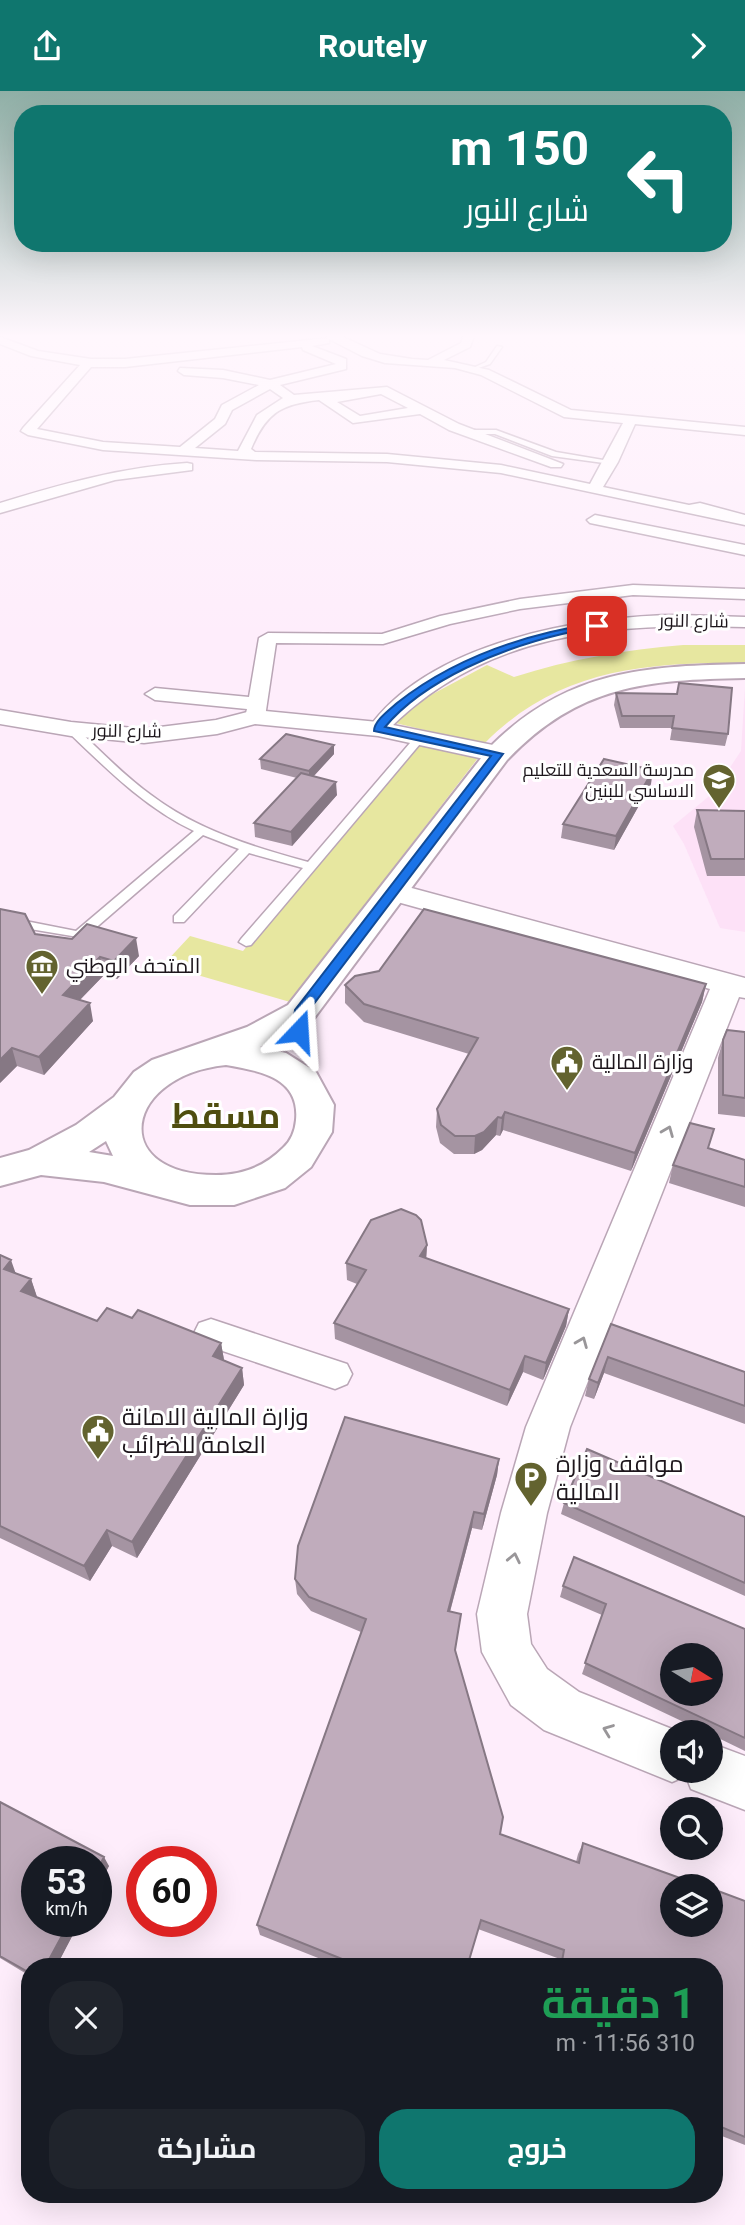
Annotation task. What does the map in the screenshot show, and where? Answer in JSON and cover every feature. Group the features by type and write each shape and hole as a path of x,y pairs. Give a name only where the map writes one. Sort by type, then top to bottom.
{"main road":[{"path":"170,1185 144,1171 128,1152 122,1129 127,1106 135,1093 158,1072 181,1061 259,1035 300,1013 514,734 533,718 578,694 628,680 657,675 745,671"},
{"path":"41,1161 104,1168 206,1192 244,1188 278,1175 308,1147 315,1132 316,1104 304,1082 298,1048 300,1013"},
{"path":"207,1054 262,1057 279,1063 304,1082"},
{"path":"0,1172 41,1161 89,1135 127,1106"}],"street":[{"path":"51,436 103,446 256,455 387,458 513,471 593,485 745,520"},
{"path":"182,451 202,436"},
{"path":"250,436 244,450 256,455"},
{"path":"477,436 573,471 593,485 689,510 718,514"},
{"path":"593,485 611,462 623,436"},
{"path":"134,471 139,447"},
{"path":"0,508 66,487 148,468 248,464 256,455"},
{"path":"513,471 573,471"},
{"path":"664,534 689,510"},
{"path":"595,520 745,550"},
{"path":"155,694 256,710 268,638 383,639 446,620 520,604 633,590 745,593"},
{"path":"520,604 560,632"},
{"name":"شارع النور","path":"378,729 391,713 423,688 452,671 484,656 560,632 643,621 745,622"},
{"name":"شارع النور","path":"0,717 71,729 144,736 216,727 256,710 378,729 498,754"},
{"path":"393,892 737,986 548,1427 524,1513 502,1614 507,1652 529,1687 562,1712 660,1750"},
{"path":"211,1333 335,1374"},
{"path":"723,1775 745,1783"}],"lane":[{"path":"506,436 555,454 611,462"},
{"path":"71,729 148,798 201,831 246,849 310,866"},
{"path":"246,942 420,738"},
{"path":"0,920 79,935 201,831"},
{"path":"179,919 246,849"}],"shaded area":[{"name":"مدرسة السعدية للتعليم الاساسي للبنين","path":"745,687 745,932 720,928 684,844 673,826 713,793 741,751"}],"green space":[{"path":"683,645 745,645 745,663 672,665 604,675 572,685 542,700 512,719 484,744 395,723 429,696 487,665 514,677 598,656"},
{"path":"418,745 478,758 290,1002 163,965 190,936 243,951"}],"building":[{"path":"679,683 732,688 728,734 672,728 674,716 622,716 616,693 677,694"},
{"path":"286,734 334,745 309,771 260,759"},
{"path":"604,759 653,770 616,836 563,824"},
{"path":"301,773 336,782 291,832 254,823"},
{"path":"697,810 745,811 745,859 711,859"},
{"name":"المتحف الوطني","path":"0,909 25,914 35,934 72,939 87,924 136,938 114,961 100,957 63,995 90,1003 39,1057 12,1048 0,1060"},
{"name":"وزارة المالية","path":"424,909 706,984 635,1153 505,1112 502,1118 498,1117 484,1132 475,1136 455,1136 441,1125 437,1109 478,1038 364,1004 345,985 355,976 379,971"},
{"path":"727,1030 745,1032 745,1098 723,1095 723,1040"},
{"path":"690,1123 714,1129 708,1148 745,1160 745,1187 673,1165"},
{"path":"401,1209 421,1220 427,1245 420,1256 569,1309 546,1363 525,1356 510,1390 334,1323 366,1270 346,1263 371,1220"},
{"name":"وزارة المالية الامانة العامة للضرائب","path":"0,1255 11,1260 4,1269 31,1279 21,1291 97,1321 107,1308 132,1318 138,1310 221,1343 213,1356 242,1368 132,1542 107,1530 84,1566 0,1526"},
{"path":"611,1324 745,1372 745,1406 608,1357 598,1383 589,1379"},
{"path":"345,1417 499,1459 484,1514 474,1512 448,1611 461,1614 455,1650 503,1817 500,1834 579,1863 583,1843 669,1874 660,1874 660,1937 723,1937 723,1893 745,1901 745,2137 723,2128 723,1958 563,1958 564,1950 481,1920 470,1958 340,1958 257,1925 366,1619 309,1597 295,1579 298,1546"},
{"path":"587,1449 745,1517 745,1583 564,1503"},
{"path":"574,1557 745,1629 745,1738 723,1728 723,1720 707,1720 677,1706 723,1706 723,1643 660,1643 660,1698 585,1663 606,1604 563,1586"},
{"path":"0,1802 83,1846 21,1846 21,1937 61,1937 50,1958 21,1958 21,1968 0,1956"}],"place":[{"name":"مدرسة السعدية للتعليم الاساسي للبنين","path":"719,810"},
{"name":"المتحف الوطني","path":"42,996"},
{"name":"وزارة المالية","path":"567,1092"},
{"name":"وزارة المالية الامانة العامة للضرائب","path":"98,1461"},
{"name":"َمواقف وزارة المالية","path":"531,1508"}],"district":[{"name":"مسقط","path":"226,1116"}],"route":[{"path":"299,1031 300,1013 498,754 378,729 391,713 423,688 452,671 525,641 597,626"}]}
